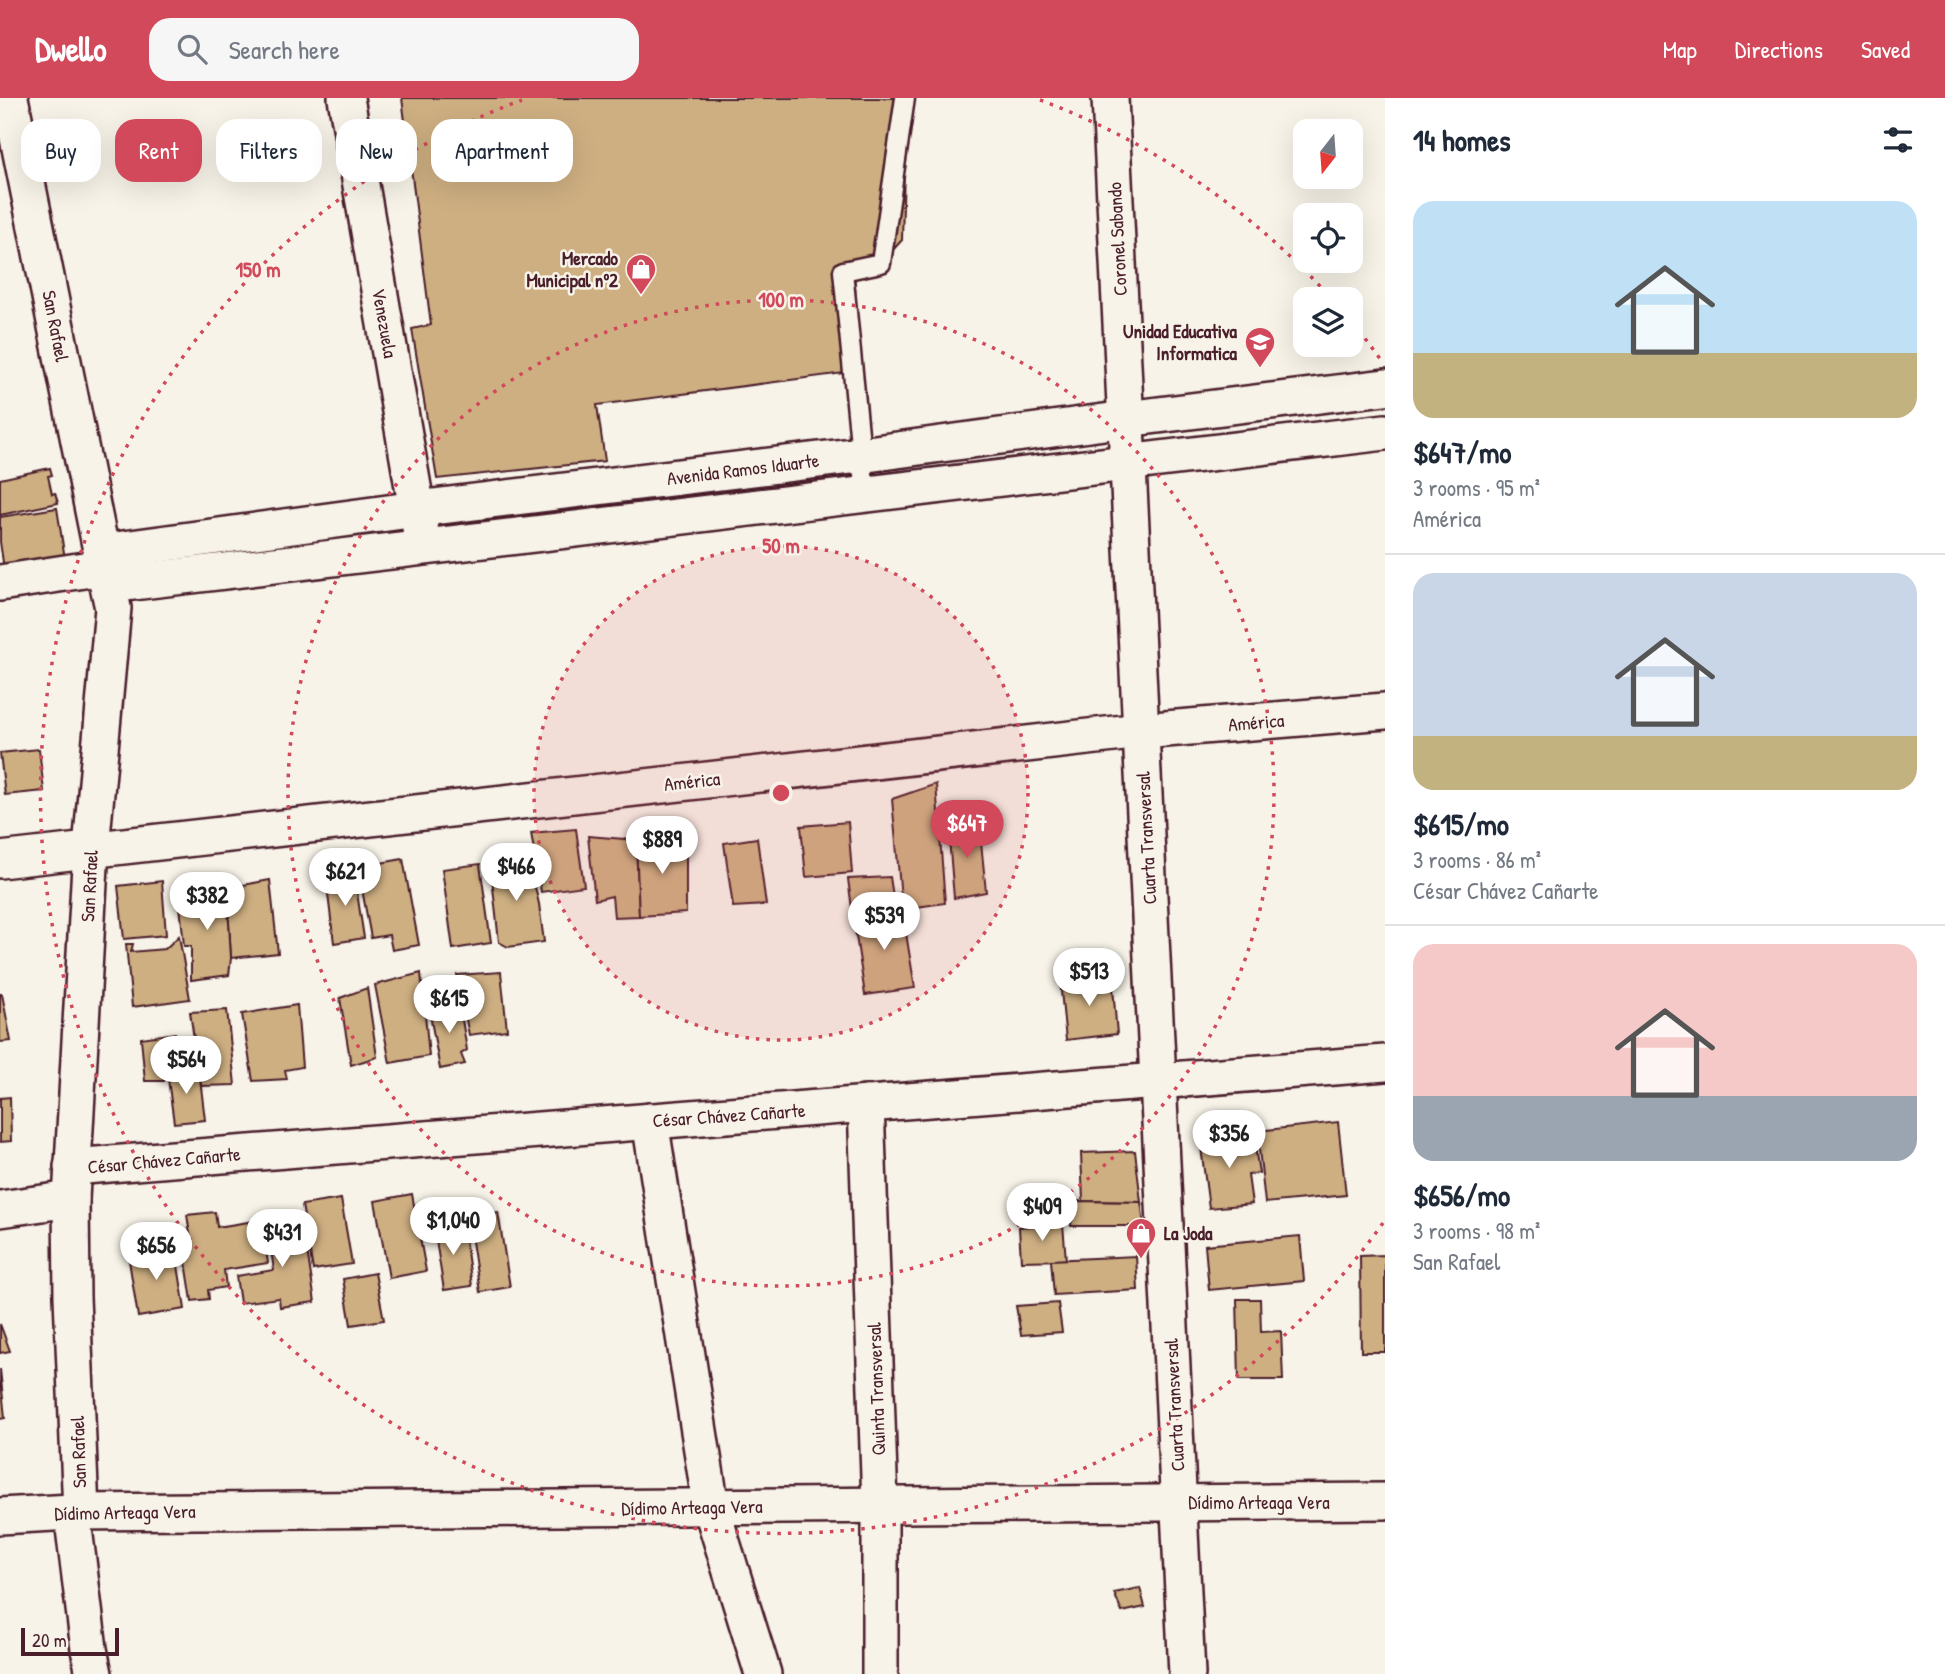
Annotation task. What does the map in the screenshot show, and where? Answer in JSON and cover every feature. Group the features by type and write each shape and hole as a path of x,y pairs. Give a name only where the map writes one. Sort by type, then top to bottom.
{"street":[{"name":"San Rafael","path":"10,98 113,608 91,848 72,1183 76,1512 94,1674"},
{"name":"Venezuela","path":"346,98 423,547"},
{"name":"Coronel Sabando","path":"1111,98 1128,464"},
{"name":"Avenida Ramos Iduarte","path":"0,583 104,568 417,509 1385,387"},
{"name":"Avenida Ramos Iduarte","path":"104,568 423,547 1385,432"},
{"name":"Cuarta Transversal","path":"1128,464 1187,1674"},
{"name":"América","path":"0,860 1141,731 1385,711"},
{"name":"César Chávez Cañarte","path":"0,1209 72,1183 650,1121 1385,1063"},
{"name":"Quinta Transversal","path":"866,1104 880,1505 880,1674"},
{"path":"650,1121 710,1507 762,1674"},
{"name":"Dídimo Arteaga Vera","path":"0,1517 76,1512 1385,1501"}],"lane":[{"path":"865,494 843,271 881,263 905,98"}],"building":[{"name":"Mercado Municipal nº2","path":"402,98 906,98 902,240 881,263 854,268 860,371 597,405 605,461 437,479 412,329 431,325 413,182 417,182 417,119 405,119"},
{"path":"50,468 52,475 48,476 52,494 55,493 58,503 0,515 0,479"},
{"path":"57,508 65,559 4,569 0,517"},
{"path":"39,749 44,791 5,795 0,753"},
{"path":"936,784 945,903 902,909 892,799"},
{"path":"848,822 852,873 806,877 801,826"},
{"path":"979,822 986,892 954,898 948,826"},
{"path":"576,829 584,886 541,892 531,833"},
{"path":"588,836 636,840 639,916 614,917 612,896 595,900"},
{"path":"686,836 686,913 639,916 636,840"},
{"path":"757,838 766,905 733,907 724,843"},
{"path":"528,857 539,904 544,942 508,947 499,942 490,860"},
{"path":"403,859 419,945 392,950 389,935 371,938 358,867"},
{"path":"480,864 491,943 453,949 442,869"},
{"path":"354,873 364,938 334,943 326,878"},
{"path":"890,877 895,910 853,916 848,879"},
{"path":"270,880 278,953 231,958 227,888"},
{"path":"162,881 166,935 124,939 118,886"},
{"path":"227,888 231,958 229,975 191,980 191,946 184,946 179,895"},
{"path":"902,909 915,988 865,995 853,916"},
{"path":"179,936 190,999 132,1007 126,944 133,944 131,952 165,949"},
{"path":"501,972 507,1030 469,1035 457,975"},
{"path":"421,973 429,1056 390,1063 375,985"},
{"path":"1112,976 1117,1034 1066,1040 1060,981"},
{"path":"367,988 377,1057 351,1065 340,998"},
{"path":"2,994 11,1041 0,1042"},
{"path":"459,1001 467,1050 461,1054 465,1064 440,1069 429,1009"},
{"path":"297,1005 302,1067 285,1070 287,1079 253,1081 242,1014"},
{"path":"227,1010 235,1085 201,1086 190,1012"},
{"path":"175,1033 185,1071 167,1072 164,1081 145,1081 141,1038"},
{"path":"199,1070 205,1120 174,1123 167,1072"},
{"path":"10,1097 11,1141 0,1142 0,1098"},
{"path":"1338,1122 1346,1195 1265,1203 1257,1131"},
{"path":"1253,1134 1259,1173 1248,1175 1252,1204 1209,1208 1200,1140"},
{"path":"1135,1151 1141,1202 1083,1201 1081,1153"},
{"path":"412,1194 426,1271 389,1278 375,1201"},
{"path":"341,1199 352,1264 313,1270 302,1205"},
{"path":"1073,1201 1141,1202 1144,1226 1071,1226"},
{"path":"215,1212 217,1227 261,1220 268,1263 224,1270 226,1287 208,1290 209,1299 192,1301 184,1249 192,1247 187,1215"},
{"path":"498,1212 510,1287 480,1292 468,1216"},
{"path":"302,1218 315,1302 280,1307 279,1298 240,1303 236,1276 274,1270 267,1223"},
{"path":"463,1224 472,1286 444,1290 434,1228"},
{"path":"1063,1224 1066,1260 1021,1261 1019,1227"},
{"path":"1300,1236 1304,1281 1209,1290 1205,1245"},
{"path":"175,1247 185,1309 138,1317 128,1254"},
{"path":"1385,1255 1385,1352 1361,1352 1360,1256"},
{"path":"1136,1256 1138,1290 1054,1295 1051,1260"},
{"path":"375,1273 384,1320 351,1325 343,1279"},
{"path":"1237,1299 1260,1299 1261,1332 1281,1331 1283,1380 1239,1380"},
{"path":"1058,1303 1062,1332 1021,1335 1016,1306"},
{"path":"0,1324 10,1351 0,1353"},
{"path":"0,1369 5,1418 0,1419"},
{"path":"1140,1588 1145,1607 1122,1612 1114,1593"}],"place":[{"name":"Mercado Municipal nº2","path":"641,296"},
{"name":"Unidad Educativa Informatica","path":"1260,369"},
{"name":"La Joda","path":"1141,1260"}]}
